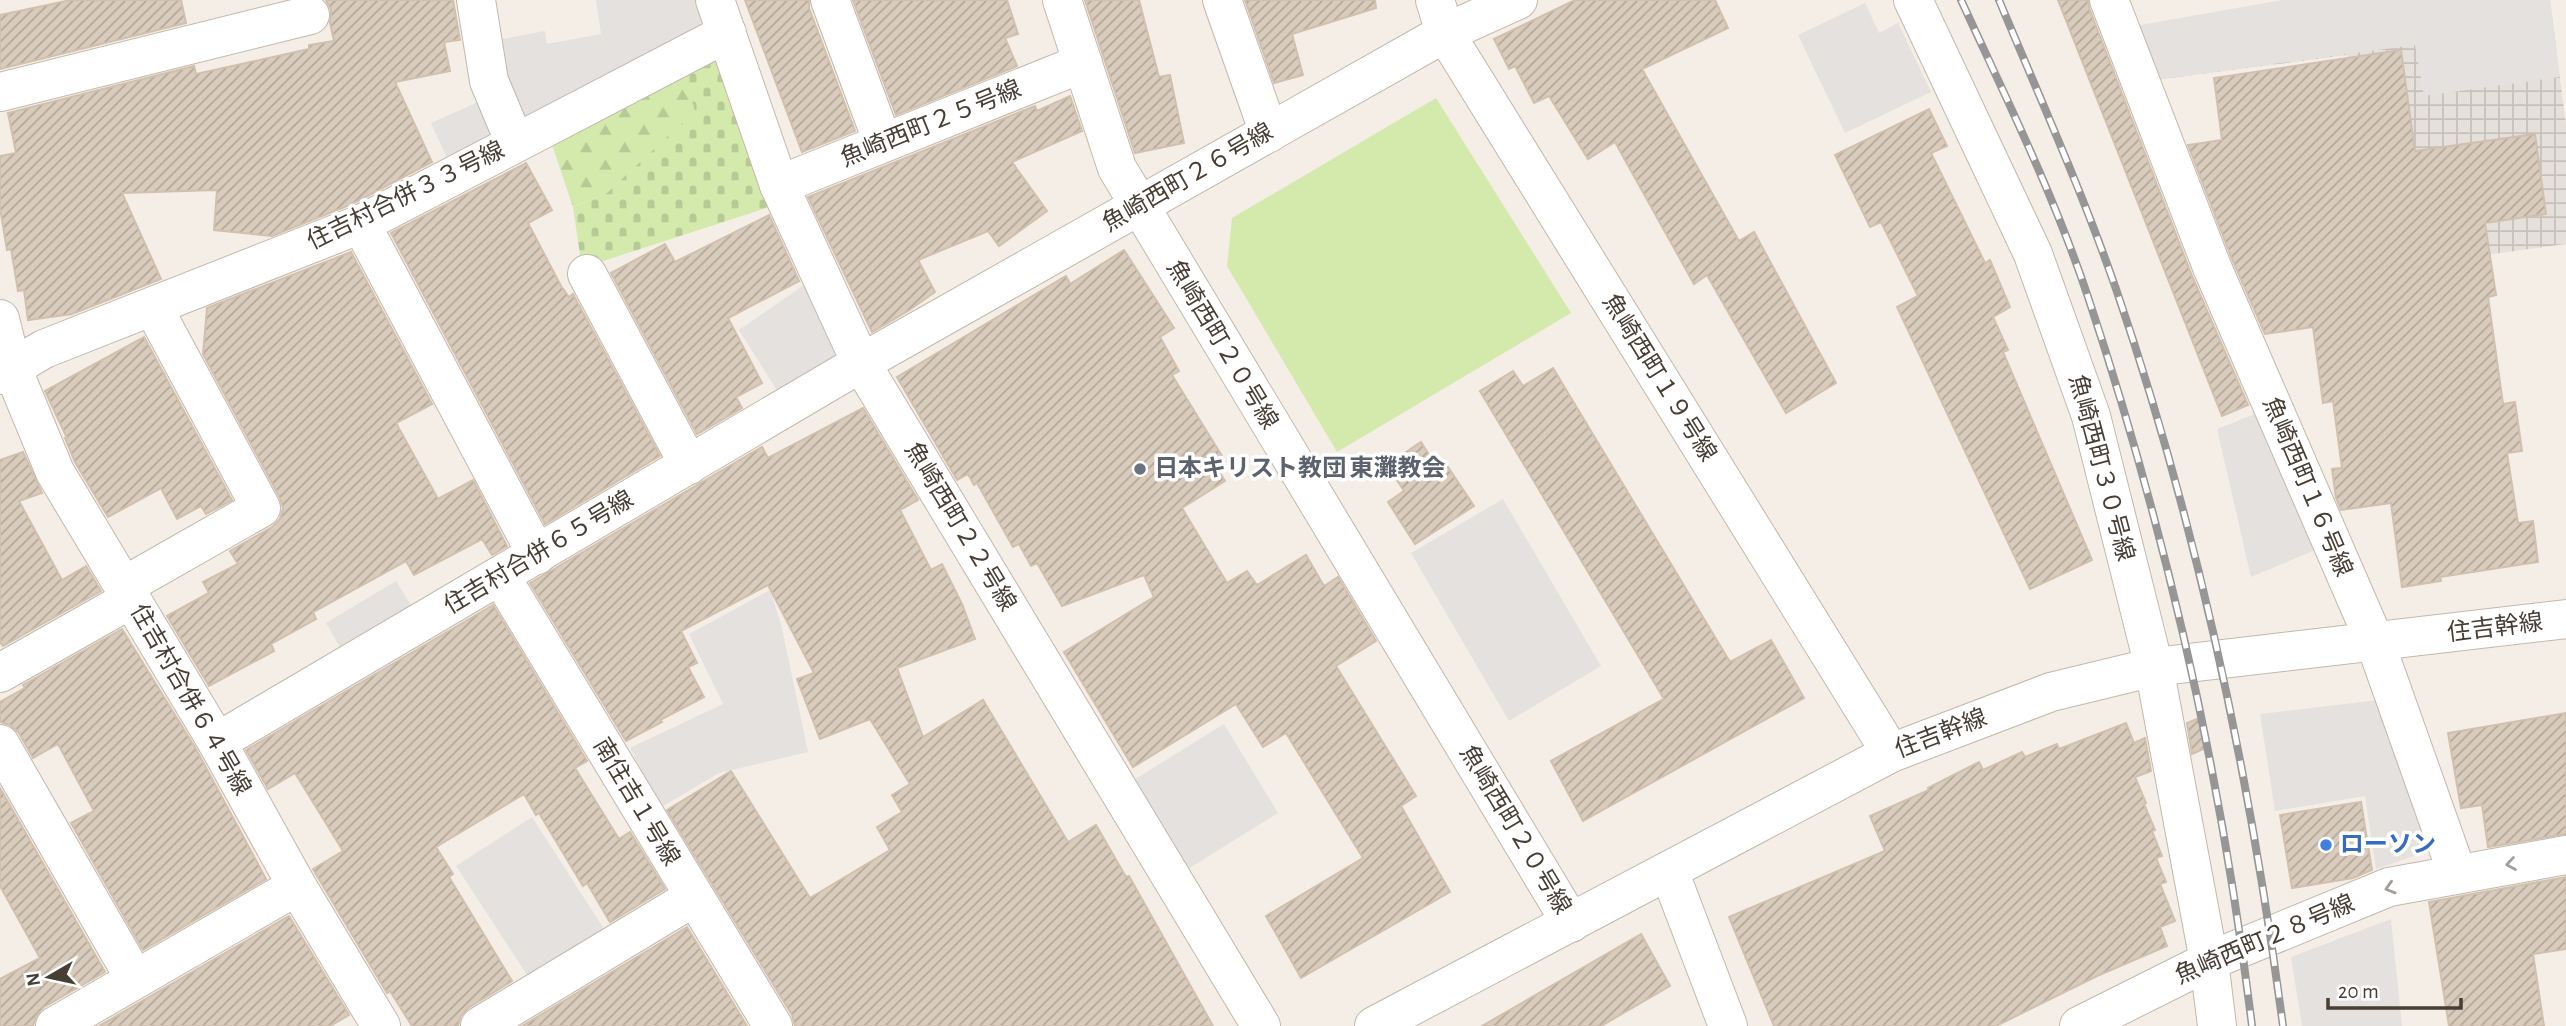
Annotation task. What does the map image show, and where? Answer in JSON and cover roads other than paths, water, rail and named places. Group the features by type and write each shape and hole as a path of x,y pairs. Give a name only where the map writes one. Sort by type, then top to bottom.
{"street":[{"path":"475,0 489,81 514,143"},
{"path":"830,0 883,143"},
{"name":"魚崎西町２０号線","path":"1062,0 1116,168 1571,923"},
{"path":"1222,0 1269,133"},
{"name":"魚崎西町２６号線","path":"861,363 1269,133 1440,16 1518,0"},
{"name":"魚崎西町３０号線","path":"1913,0 2038,266 2091,415 2154,667 2209,961 2217,1026"},
{"name":"魚崎西町１６号線","path":"2109,0 2212,267 2375,642 2457,873"},
{"path":"0,92 310,15"},
{"name":"魚崎西町１９号線","path":"1440,16 1891,753"},
{"name":"住吉村合併３３号線","path":"6,371 44,349 361,224 514,143 721,17"},
{"name":"魚崎西町２２号線","path":"721,17 779,185 861,363 1261,1026"},
{"name":"魚崎西町２５号線","path":"779,185 1083,63"},
{"path":"361,224 537,555"},
{"path":"587,274 689,465"},
{"path":"0,673 261,508 153,307"},
{"name":"住吉村合併６４号線","path":"0,319 6,371 55,472 217,742 371,1023"},
{"name":"住吉村合併６５号線","path":"217,742 861,363"},
{"name":"南住吉１号線","path":"501,577 773,1026"},
{"name":"住吉幹線","path":"1374,1026 1891,753 2051,692 2154,667 2566,620"},
{"path":"0,744 135,979"},
{"path":"2457,873 2566,855"},
{"path":"1670,872 1728,1026"},
{"name":"魚崎西町２８号線","path":"2079,1026 2209,961 2389,887 2457,873"},
{"path":"55,1026 296,886"},
{"path":"480,1026 694,897"}],"railway":[{"path":"1961,0 2029,147 2075,259 2143,476 2167,567 2208,749 2240,933 2252,1026"},
{"path":"1999,0 2103,252 2172,469 2218,653 2237,746 2255,839 2283,1026"}],"place":[{"name":"日本キリスト教団 東灘教会","path":"1140,469"},
{"name":"ローソン","path":"2326,845"}]}
